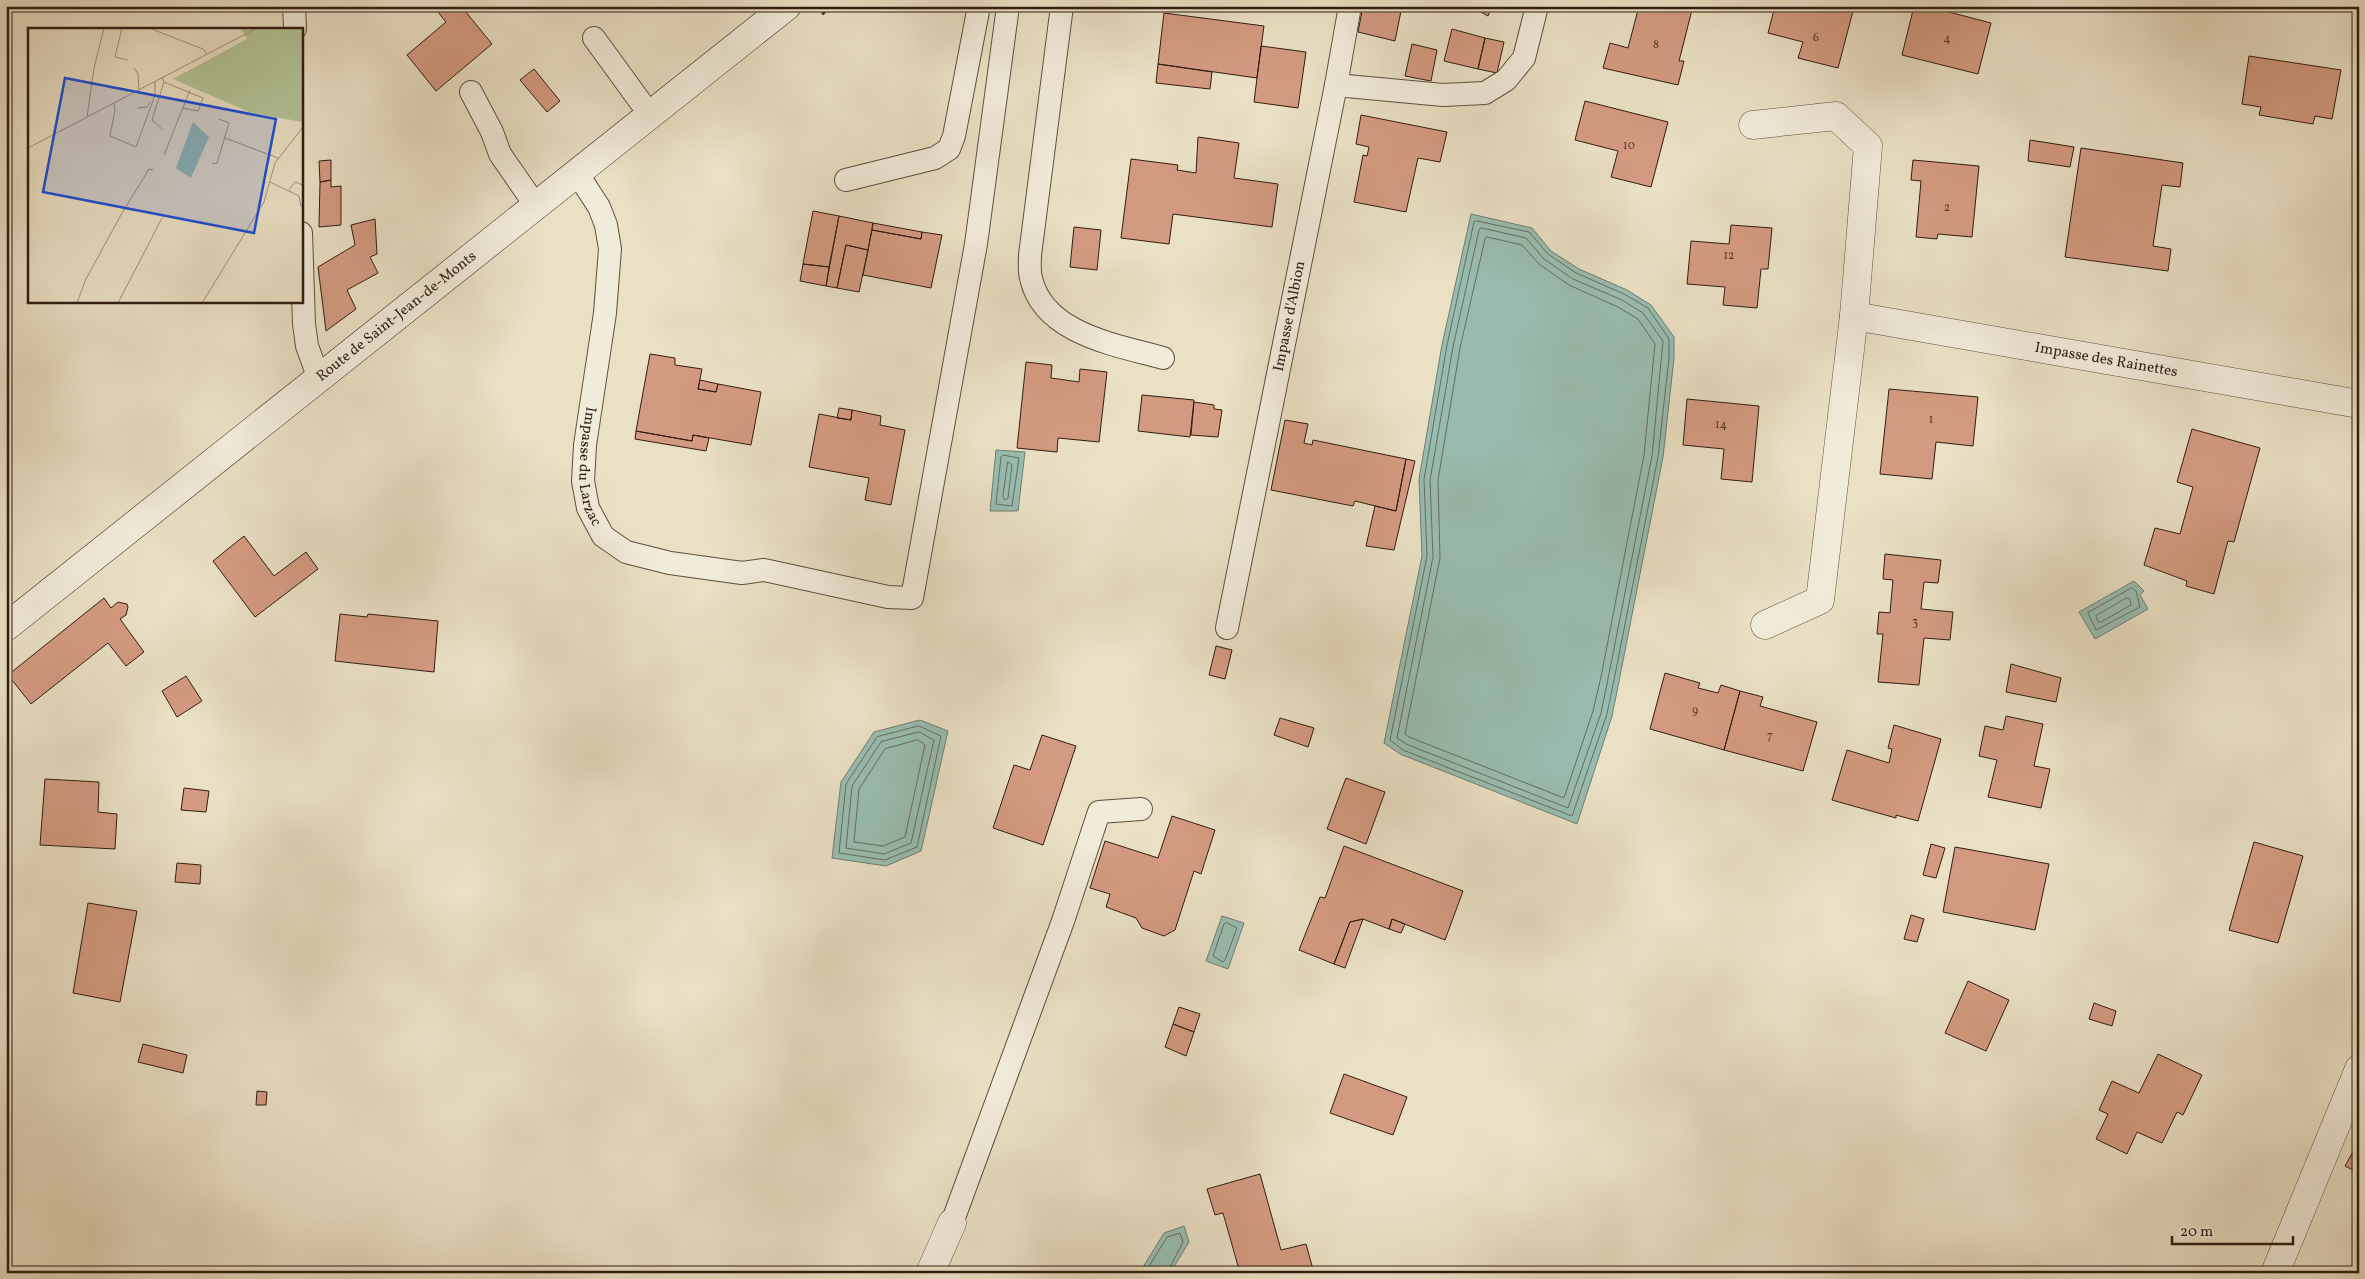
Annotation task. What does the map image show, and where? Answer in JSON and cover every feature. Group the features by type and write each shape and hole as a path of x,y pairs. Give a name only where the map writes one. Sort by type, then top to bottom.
{"street":[{"name":"Route de Saint-Jean-de-Monts","path":"6,627 787,6"},
{"path":"1753,125 1836,116 1868,146 1854,316 1820,600 1765,625"},
{"name":"Impasse des Rainettes","path":"1854,316 2359,404"},
{"path":"2274,1273 2359,1069"},
{"path":"930,1273 952,1223"}],"lane":[{"path":"294,6 295,28"},
{"path":"846,180 935,158 949,149 954,136 979,6"},
{"name":"Impasse du Larzac","path":"577,173 599,207 606,225 610,249 606,313 586,445 583,481 588,508 603,536 626,552 670,563 742,573 764,570 888,597 912,598 976,244 1008,6"},
{"path":"1062,6 1030,255 1031,278 1041,302 1057,318 1090,337 1162,358"},
{"name":"Impasse d'Albion","path":"1227,628 1336,85 1350,6"},
{"path":"1336,85 1443,95 1485,93 1506,80 1524,58 1537,6"},
{"path":"594,38 650,115"},
{"path":"471,92 492,132 500,154 536,206"},
{"path":"302,263 304,324 307,346 319,379"},
{"path":"952,1223 1063,921 1099,812 1141,809"}],"water":[{"path":"1471,214 1532,228 1551,251 1579,269 1627,290 1651,305 1674,337 1674,358 1663,457 1619,681 1612,716 1577,824 1400,754 1384,743 1422,556 1419,479 1442,345"},
{"path":"996,450 1025,452 1018,511 990,511"},
{"path":"2134,581 2144,591 2140,595 2148,609 2095,639 2079,612"},
{"path":"920,720 948,731 921,851 886,866 832,858 841,782 874,732"},
{"path":"1222,916 1244,923 1228,969 1206,961"},
{"path":"1184,1226 1189,1242 1170,1273 1140,1272 1164,1233"}],"building":[{"path":"445,6 461,6 492,44 436,91 407,55 446,22 438,12"},
{"path":"1363,6 1402,6 1395,41 1358,32"},
{"path":"1470,6 1492,6 1488,16"},
{"path":"1639,6 1693,6 1679,61 1684,61 1678,85 1603,68 1610,43 1628,48"},
{"path":"1775,6 1835,6 1853,11 1838,68 1798,58 1803,42 1768,33"},
{"path":"1914,6 1926,6 1991,23 1978,74 1902,55"},
{"path":"1164,13 1264,26 1257,78 1158,64"},
{"path":"1452,29 1485,38 1478,69 1444,61"},
{"path":"1485,38 1504,42 1497,73 1478,69"},
{"path":"1412,44 1437,50 1431,81 1405,76"},
{"path":"1261,46 1306,52 1298,108 1254,102"},
{"path":"2249,56 2341,70 2332,119 2315,116 2313,124 2259,115 2261,107 2242,104"},
{"path":"1158,64 1212,72 1210,89 1156,83"},
{"path":"534,69 560,101 547,112 520,80"},
{"path":"1585,101 1668,122 1651,187 1611,177 1618,151 1575,140"},
{"path":"1361,115 1447,132 1440,162 1418,158 1406,212 1354,202 1363,155 1367,156 1369,147 1356,144"},
{"path":"1198,137 1239,143 1234,178 1278,184 1272,227 1173,214 1169,244 1121,238 1131,159 1178,165 1177,170 1196,173"},
{"path":"2030,140 2074,147 2070,167 2028,161"},
{"path":"2081,148 2183,163 2180,187 2162,185 2153,246 2171,249 2168,271 2065,257"},
{"path":"331,160 331,180 320,182 319,161"},
{"path":"1913,160 1979,166 1972,237 1938,234 1937,239 1916,237 1921,181 1911,180"},
{"path":"331,180 331,187 341,186 341,225 319,227 320,182"},
{"path":"813,211 839,216 829,267 803,264"},
{"path":"839,216 873,223 868,250 846,245 837,288 826,286"},
{"path":"375,219 377,254 370,257 378,273 347,290 356,309 326,331 318,267 355,245 351,225"},
{"path":"873,223 922,232 921,239 872,230"},
{"path":"1731,225 1772,228 1768,269 1761,269 1757,308 1723,305 1725,287 1687,284 1691,241 1729,244"},
{"path":"1074,227 1101,230 1097,270 1070,267"},
{"path":"872,230 921,239 922,232 942,235 931,288 863,275"},
{"path":"846,245 868,250 859,292 837,288"},
{"path":"803,264 829,267 826,286 800,281"},
{"path":"650,354 675,358 675,365 702,369 698,389 716,392 718,384 761,392 751,445 693,435 692,441 636,431"},
{"path":"1026,362 1052,365 1051,378 1079,382 1080,369 1107,372 1099,442 1058,438 1057,452 1017,448"},
{"path":"700,380 718,384 716,392 698,389"},
{"path":"1889,389 1978,397 1973,446 1936,442 1932,479 1880,474"},
{"path":"1142,395 1194,400 1190,437 1138,431"},
{"path":"1687,399 1759,406 1752,482 1721,479 1724,449 1683,445"},
{"path":"1194,402 1214,405 1214,409 1222,410 1218,437 1191,435"},
{"path":"839,408 852,410 851,420 837,418"},
{"path":"852,410 881,416 880,425 905,430 891,505 865,500 869,478 809,467 819,414 851,420"},
{"path":"1285,420 1308,424 1304,443 1312,445 1313,440 1406,459 1396,511 1355,501 1353,506 1271,490"},
{"path":"2192,429 2260,448 2234,542 2228,541 2214,594 2186,586 2187,581 2144,565 2155,528 2180,534 2193,487 2177,482"},
{"path":"636,431 692,441 693,435 709,438 706,451 635,439"},
{"path":"1406,459 1415,461 1394,550 1366,546 1375,506 1396,511"},
{"path":"244,536 274,576 306,552 318,569 255,617 213,561"},
{"path":"1885,554 1941,560 1938,583 1924,582 1921,609 1953,612 1950,640 1924,638 1919,685 1878,682 1883,634 1877,634 1879,612 1890,613 1893,580 1883,579"},
{"path":"104,598 111,608 118,602 127,604 126,615 120,619 144,652 126,666 108,643 31,704 8,675"},
{"path":"340,614 367,617 368,614 438,621 434,672 335,661"},
{"path":"1216,646 1232,650 1225,679 1209,675"},
{"path":"2011,664 2061,678 2056,702 2006,692"},
{"path":"1665,673 1700,683 1698,688 1718,693 1721,685 1740,691 1724,750 1650,729"},
{"path":"186,676 202,701 177,717 162,691"},
{"path":"1740,691 1763,697 1760,706 1817,722 1803,771 1724,750"},
{"path":"2006,716 2043,724 2034,766 2050,769 2041,808 1988,797 1997,760 1979,756 1985,726 2003,730"},
{"path":"1280,718 1314,728 1308,747 1274,735"},
{"path":"1894,725 1941,739 1918,821 1896,815 1896,818 1832,800 1847,750 1889,763 1892,749 1888,748"},
{"path":"1042,735 1076,746 1043,845 993,828 1014,765 1030,770"},
{"path":"1346,778 1385,792 1366,844 1327,829"},
{"path":"45,779 99,782 98,812 117,814 115,849 40,845"},
{"path":"184,788 209,791 206,812 181,810"},
{"path":"1172,816 1215,830 1201,874 1194,871 1175,930 1164,936 1142,928 1136,918 1106,907 1110,894 1090,888 1105,841 1158,858"},
{"path":"2254,842 2303,856 2278,943 2229,930"},
{"path":"1931,844 1945,848 1936,878 1923,875"},
{"path":"1344,846 1463,891 1445,940 1392,919 1389,929 1363,919 1350,922 1334,964 1299,950 1320,897 1325,898"},
{"path":"1955,847 2049,864 2035,930 1943,912"},
{"path":"177,863 201,865 200,884 175,882"},
{"path":"88,903 137,911 120,1002 73,993"},
{"path":"1911,915 1924,919 1917,942 1904,939"},
{"path":"1363,919 1345,968 1334,964 1350,922"},
{"path":"1392,919 1405,924 1401,933 1389,929"},
{"path":"1968,981 2009,1000 1986,1051 1945,1033"},
{"path":"2094,1003 2116,1011 2112,1026 2089,1019"},
{"path":"1179,1007 1200,1014 1194,1032 1173,1024"},
{"path":"1173,1024 1194,1032 1186,1056 1165,1047"},
{"path":"143,1044 187,1055 183,1073 138,1062"},
{"path":"2158,1054 2202,1075 2183,1115 2177,1112 2162,1143 2137,1132 2127,1154 2096,1139 2108,1114 2099,1110 2112,1081 2139,1093"},
{"path":"1344,1074 1407,1097 1393,1135 1330,1113"},
{"path":"257,1091 267,1092 266,1105 256,1105"},
{"path":"2359,1141 2359,1173 2345,1166"},
{"path":"1260,1174 1281,1250 1306,1244 1314,1273 1240,1273 1223,1213 1215,1215 1207,1189"}]}
